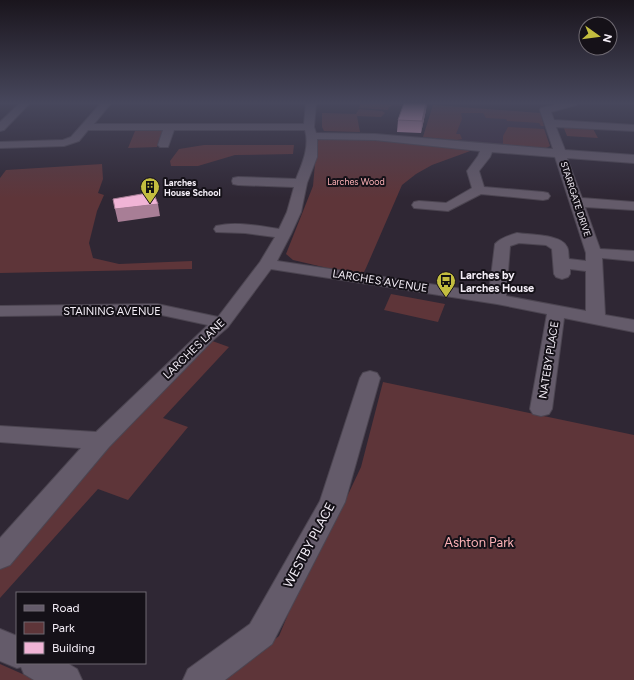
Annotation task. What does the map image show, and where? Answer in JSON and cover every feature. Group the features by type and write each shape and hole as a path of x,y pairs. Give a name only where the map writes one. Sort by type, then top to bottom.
{"street":[{"path":"0,145 64,143 75,139 79,135"},
{"path":"164,145 167,135"},
{"name":"LARCHES LANE","path":"0,556 101,440 206,336 222,323 267,264 284,234 294,212 301,183 311,157 311,135"},
{"path":"350,135 487,148 634,158"},
{"name":"STARRGATE DRIVE","path":"554,135 577,202 594,260 595,313 597,319"},
{"path":"479,190 473,171 484,157 487,148"},
{"path":"238,181 301,183"},
{"path":"419,205 448,207 479,190 543,196"},
{"path":"577,202 634,206"},
{"path":"221,229 245,229 284,234"},
{"path":"497,299 503,244 517,238 550,241 560,247 562,269 594,260 634,256"},
{"name":"LARCHES AVENUE","path":"267,264 497,299 634,326"},
{"name":"STAINING AVENUE","path":"0,311 157,309 222,323"},
{"name":"NATEBY PLACE","path":"541,409 556,311"},
{"name":"WESTBY PLACE","path":"199,680 261,634 332,502 370,378"},
{"path":"0,434 101,440"},
{"path":"0,644 16,652"},
{"path":"37,664 66,680"}],"shaded area":[{"path":"424,135 547,135 550,146 546,148 503,145 423,137"}],"green space":[{"path":"133,135 162,135 157,147 128,148"},
{"path":"424,135 460,135 462,139 457,140 423,137"},
{"path":"504,135 546,135 550,146 546,148 503,145"},
{"path":"566,135 596,135 598,138 567,136"},
{"name":"Larches Wood","path":"323,138 372,138 473,150 432,165 416,174 402,185 364,272 356,273 340,271 293,260 286,254 313,186 317,141"},
{"path":"204,145 294,145 293,154 235,155 198,166 171,166 170,161 179,149"},
{"path":"102,164 103,179 98,193 104,195 97,211 89,243 93,258 119,264 192,261 192,269 0,273 0,178 6,170"},
{"path":"391,294 445,304 438,322 384,310"},
{"path":"204,338 229,347 163,418 188,427 128,500 98,489 0,598 0,557"},
{"name":"Ashton Park","path":"383,382 634,435 634,680 225,680 279,636 304,576 344,503 361,467"},
{"path":"0,664 36,680 0,680"}],"building":[{"path":"153,192 158,204 115,209 113,199"}],"place":[{"name":"Larches House School","path":"150,204"},
{"name":"Larches by Larches House","path":"446,298"}]}
